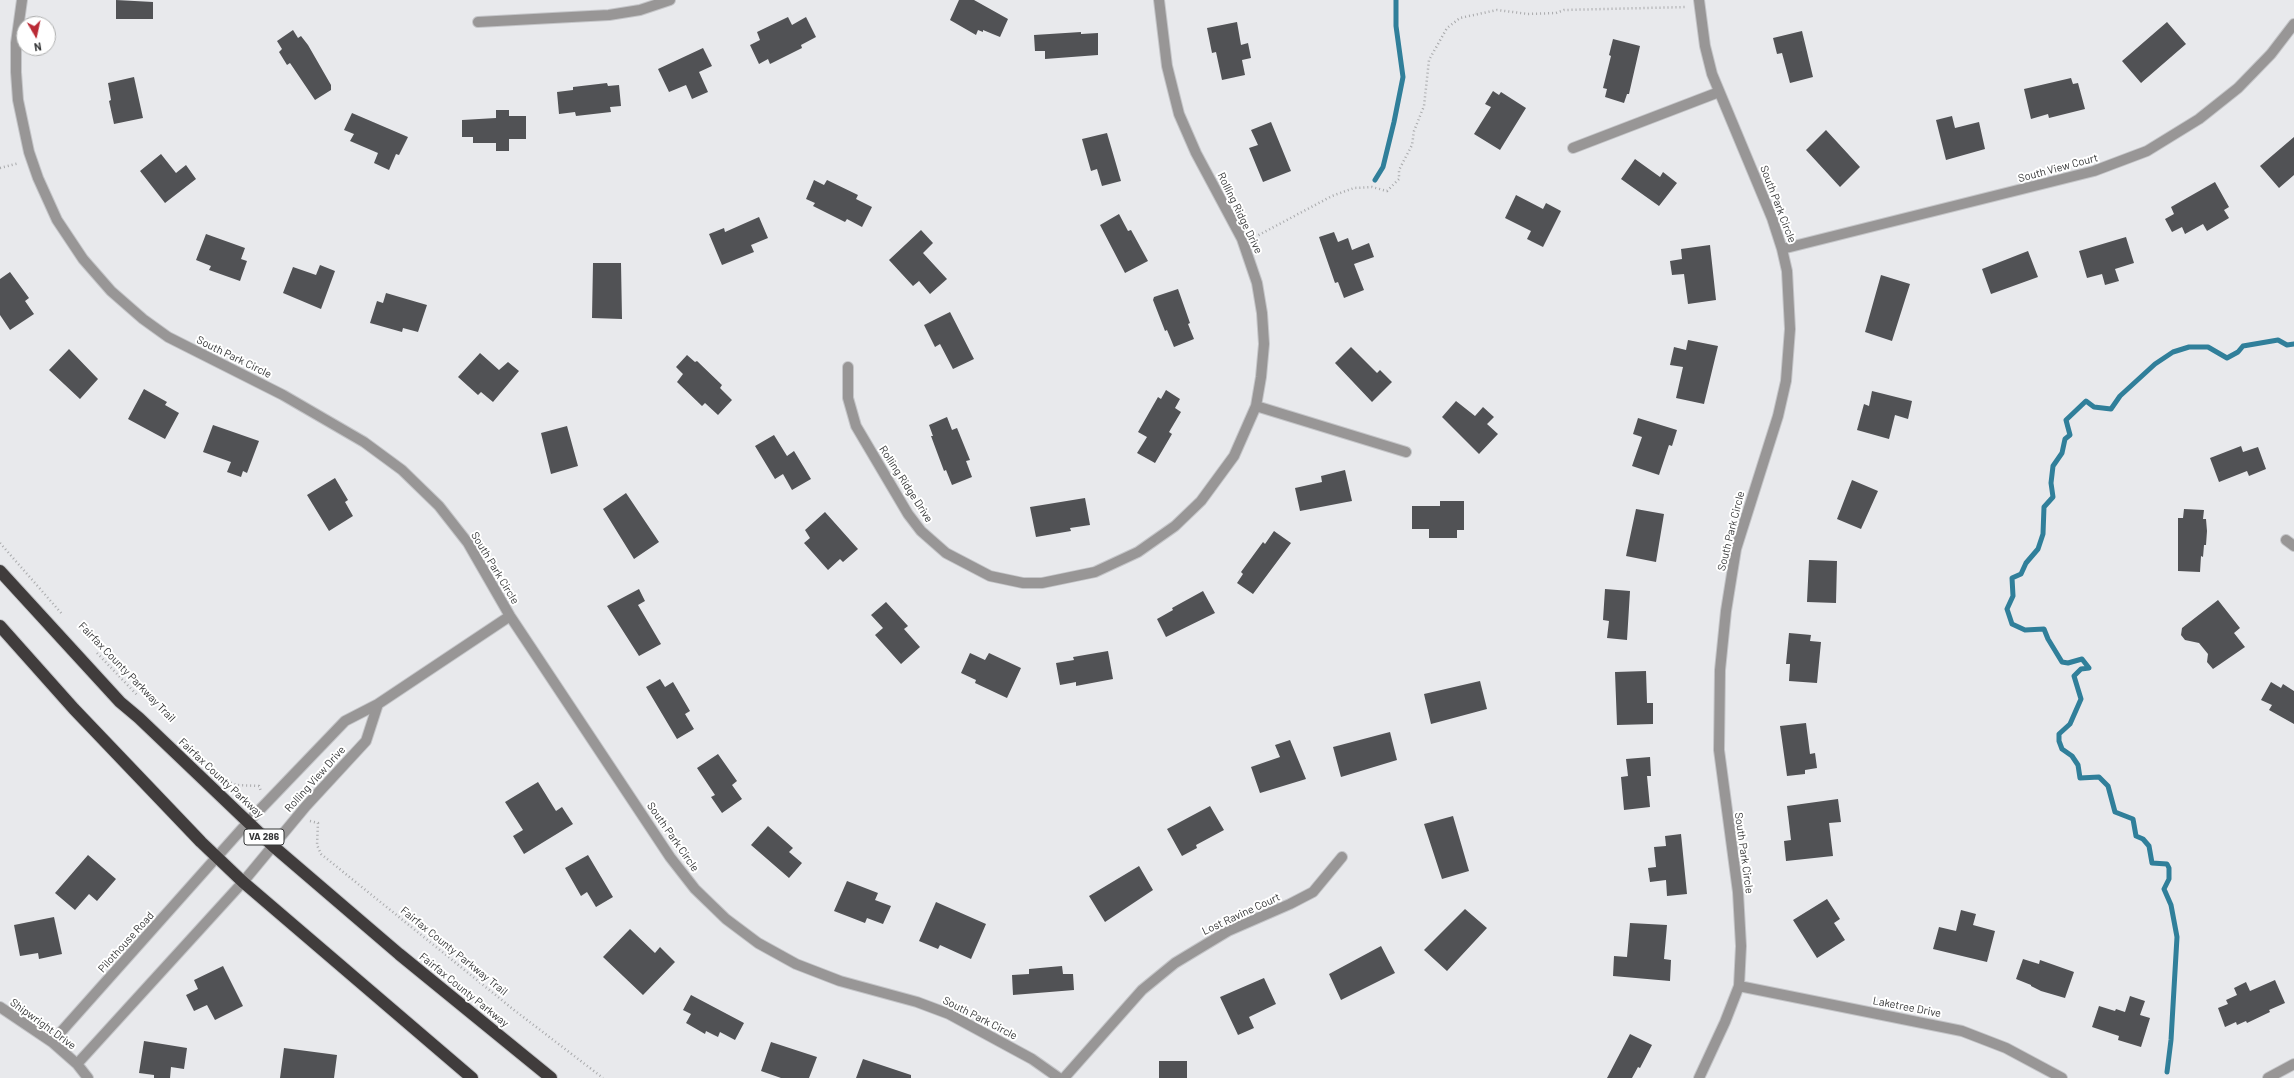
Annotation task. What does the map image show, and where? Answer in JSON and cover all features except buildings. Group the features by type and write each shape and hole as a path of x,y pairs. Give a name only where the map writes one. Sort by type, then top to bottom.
{"highway":[{"name":"Fairfax County Parkway","path":"0,571 120,702 140,718 273,846 399,954 551,1078"},
{"path":"0,626 74,709 178,820 242,882 472,1078"}],"street":[{"name":"South Park Circle","path":"22,0 16,44 16,72 23,128 32,159 38,178 57,220 83,259 111,291 143,319 168,337 324,418 364,442 402,470 439,506 468,543 510,616 670,857 695,889 726,919 758,943 796,964 840,981 917,1002 948,1014 1032,1059 1059,1078"},
{"path":"478,22 609,15 640,10 670,0"},
{"name":"Rolling Ridge Drive","path":"848,368 848,398 856,426 908,514 921,531 946,553 975,570 1023,583 1042,583 1095,572 1138,552 1174,526 1201,501 1224,472 1244,436 1256,406 1264,344 1262,313 1257,283 1244,243 1196,153 1180,114 1167,66 1159,0"},
{"name":"South Park Circle","path":"1699,3 1705,46 1719,92 1772,218 1782,249 1787,271 1790,329 1786,381 1778,416 1736,549 1726,611 1720,670 1719,750 1738,892 1740,946 1739,986 1725,1022 1699,1078"},
{"name":"South View Court","path":"1782,249 2094,171 2147,151 2199,119 2238,88 2271,54 2294,24"},
{"path":"1574,148 1719,92"},
{"path":"1256,406 1406,452"},
{"name":"Rolling View Drive","path":"217,858 248,822 344,721 378,704 510,616"},
{"name":"Rolling View Drive","path":"242,882 366,741 378,704"},
{"name":"Lost Ravine Court","path":"1064,1078 1142,990 1175,963 1228,931 1290,904 1313,892 1342,857"},
{"name":"Pilothouse Road","path":"52,1042 217,858"},
{"path":"77,1064 242,882"},
{"name":"Laketree Drive","path":"1739,986 1962,1031 2006,1048 2062,1078"},
{"name":"Shipwright Drive","path":"0,1007 52,1042 77,1064 88,1078"},
{"path":"2268,1078 2294,1064"}],"path":[{"path":"1244,243 1332,196 1354,188 1372,188 1387,191 1399,179 1399,170 1412,145 1414,131 1424,106 1429,60 1447,28 1460,18 1496,10 1528,14 1556,13 1564,10 1699,3"},
{"path":"0,168 32,159"},
{"name":"Fairfax County Parkway Trail","path":"0,543 65,618"},
{"name":"Fairfax County Parkway Trail","path":"96,652 140,698"},
{"path":"223,779 236,785 259,786"},
{"name":"Fairfax County Parkway Trail","path":"318,823 317,845 321,854 514,1010 602,1078"}],"waterway":[{"path":"1375,180 1383,167 1403,77 1396,26 1396,0"},
{"path":"2167,1072 2171,1040 2177,937 2171,905 2164,889 2169,879 2169,868 2167,864 2152,863 2149,846 2143,839 2136,836 2133,819 2115,812 2108,786 2099,777 2080,778 2078,765 2072,756 2062,749 2059,741 2059,734 2070,724 2081,699 2074,676 2081,669 2089,668 2082,659 2068,663 2062,662 2048,639 2044,629 2025,630 2012,624 2007,609 2013,596 2012,578 2021,574 2026,563 2038,549 2043,534 2044,507 2053,497 2051,483 2053,466 2062,453 2065,439 2070,435 2066,420 2086,401 2094,407 2111,409 2120,396 2155,364 2173,352 2189,347 2208,347 2227,358 2238,352 2243,346 2278,340 2287,345 2294,344"}]}
